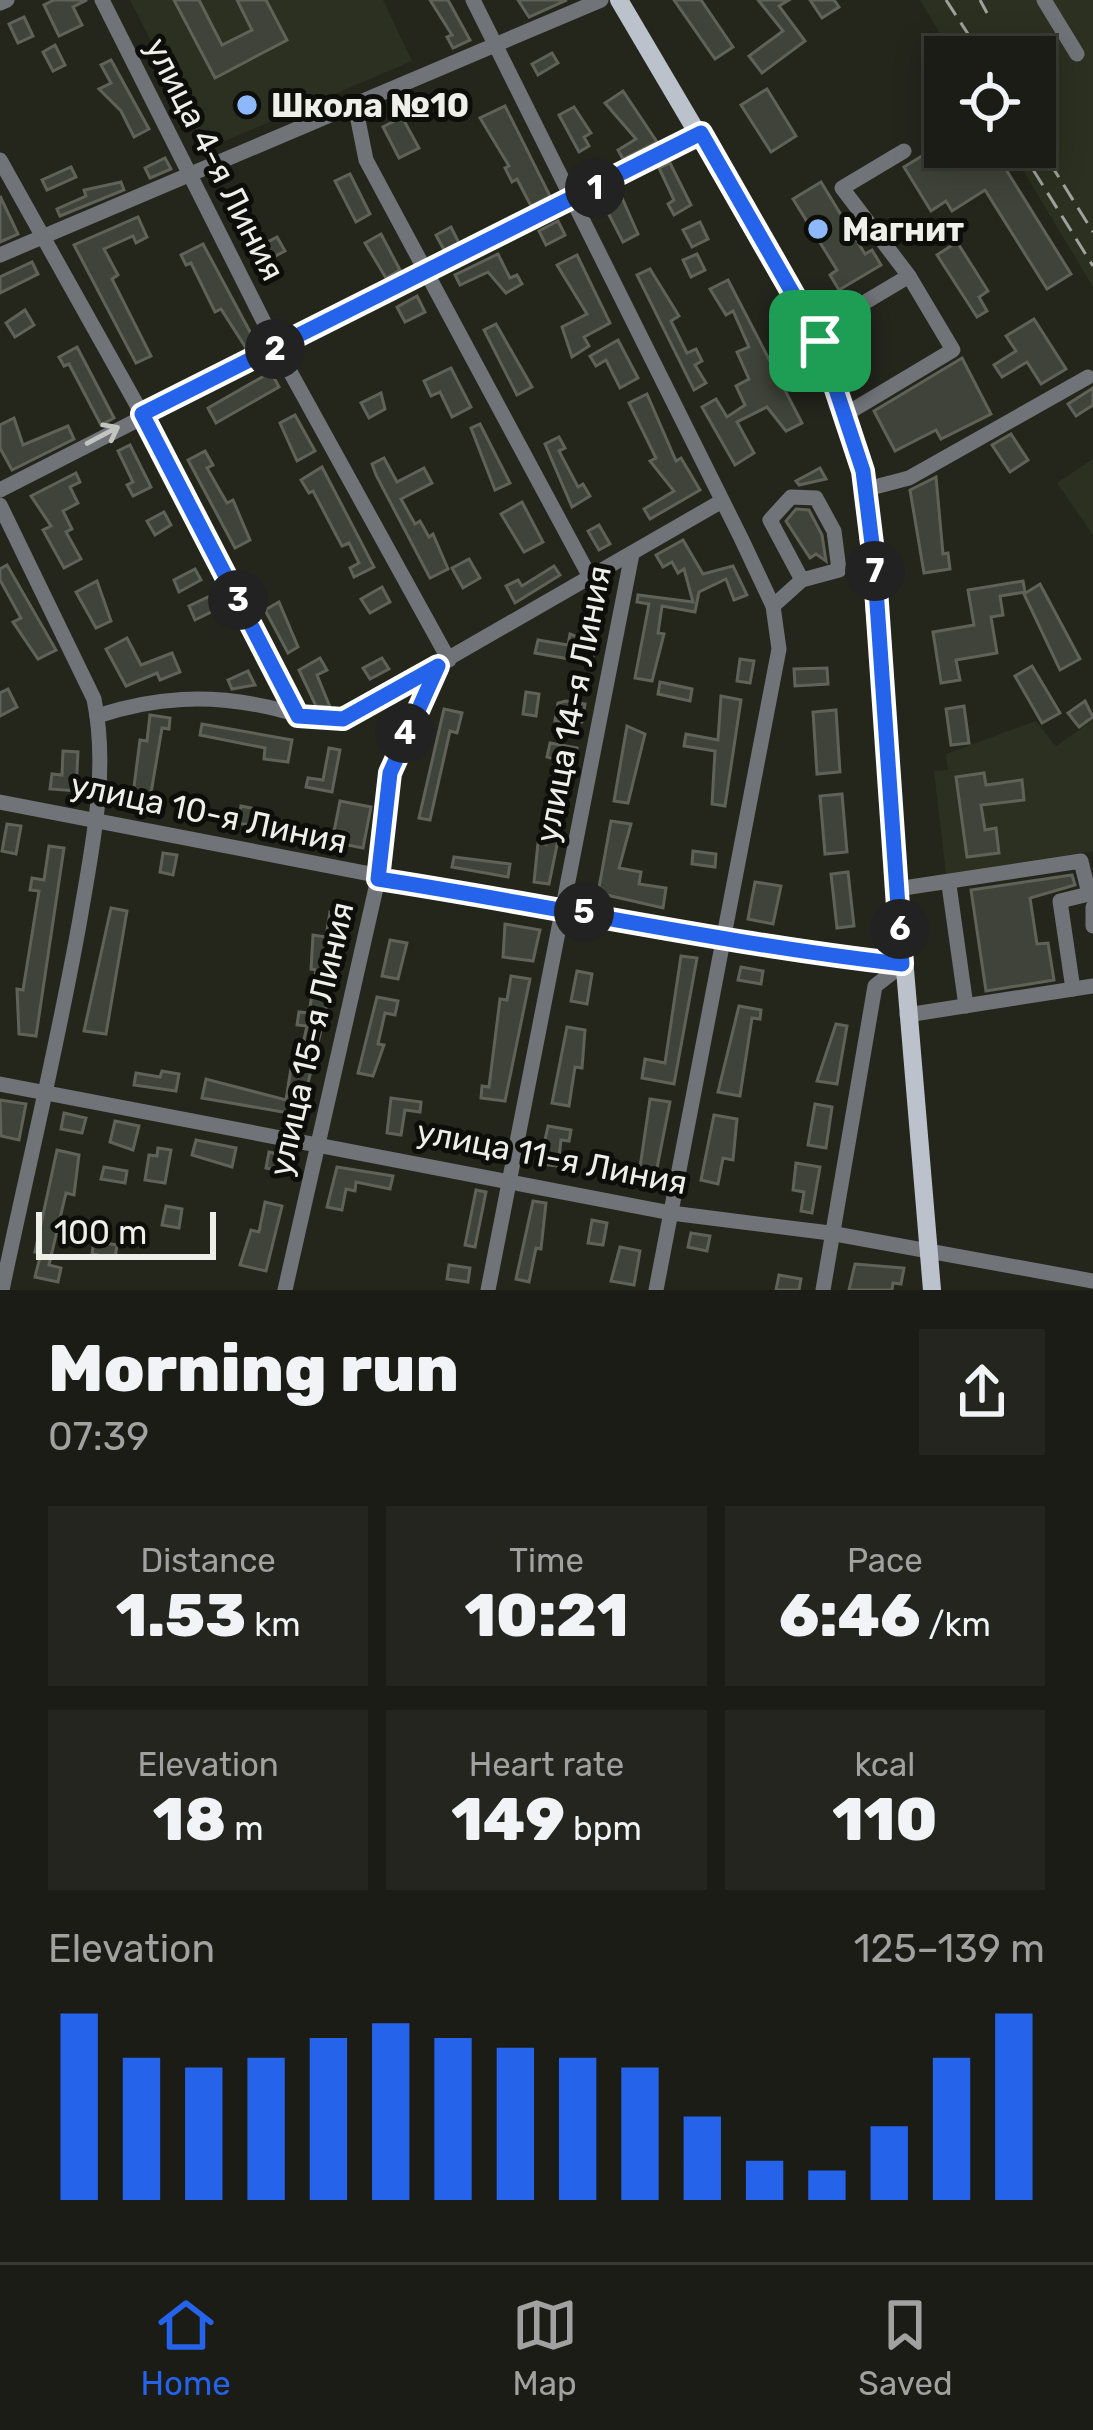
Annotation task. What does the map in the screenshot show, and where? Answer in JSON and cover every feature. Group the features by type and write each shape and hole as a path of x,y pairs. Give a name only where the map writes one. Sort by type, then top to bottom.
{"main road":[{"path":"619,0 815,332 846,414 867,489 932,1290"}],"street":[{"name":"улица 4-я Линия","path":"102,0 444,663"},
{"path":"473,0 773,606 779,649 656,1290"},
{"path":"0,255 601,0"},
{"path":"1044,0 1077,54"},
{"path":"355,105 366,160 590,577"},
{"path":"0,490 701,133"},
{"path":"846,414 953,350 909,276 842,188 904,151"},
{"path":"0,160 142,414 298,716"},
{"path":"815,332 909,276"},
{"path":"867,489 909,478 1088,377"},
{"path":"773,606 802,580 839,570 834,530 816,498 791,497 770,520 802,580"},
{"path":"97,716 143,700 183,697 343,719 723,503"},
{"path":"0,505 97,716 97,820 48,1091 2,1290"},
{"name":"улица 14-я Линия","path":"488,1290 632,554"},
{"name":"улица 15-я Линия","path":"285,1290 378,879 390,773 444,663"},
{"name":"улица 10-я Линия","path":"0,802 378,879 566,908 721,941 902,964"},
{"path":"897,889 949,885 1081,861 1089,894 1060,901 1073,989"},
{"path":"949,885 966,1006"},
{"path":"1093,907 1093,926"},
{"path":"824,1290 875,986 902,964"},
{"path":"907,1015 1093,986"},
{"name":"улица 11-я Линия","path":"0,1084 320,1141 671,1213 830,1233 1093,1281"}],"shaded area":[{"name":"Школа №10","path":"130,0 383,0 412,61 206,149"},
{"path":"920,0 1093,0 1093,287 1022,168 1056,168 1056,36 941,36"},
{"path":"1093,459 1093,535 1057,483"},
{"path":"1093,720 1093,851 946,874 934,771 948,770 946,754 1036,721 1056,746"}],"building":[{"path":"54,0 87,0 73,7 82,25 59,36 44,5"},
{"path":"174,0 199,0 222,45 252,30 237,0 266,0 287,40 215,78"},
{"path":"430,0 448,0 470,40 453,48 447,37 452,35"},
{"path":"518,0 567,0 529,17"},
{"path":"674,0 701,0 733,47 715,59"},
{"path":"758,0 789,0 779,6 805,41 762,73 749,56 783,31"},
{"path":"810,0 834,0 839,7 822,18"},
{"path":"24,17 33,36 18,43 9,24"},
{"path":"55,45 65,65 53,71 43,52"},
{"path":"552,53 558,63 538,75 532,64"},
{"path":"111,60 149,129 134,137 121,111 99,89 111,83 101,65"},
{"path":"767,89 796,136 771,152 741,105"},
{"path":"623,91 657,142 623,159 618,150 636,139 605,103"},
{"path":"505,106 550,196 531,206 517,179 512,182 505,168 509,166 480,118"},
{"path":"574,107 591,133 584,137 589,146 579,152 559,115"},
{"path":"402,117 419,148 399,158 383,127"},
{"path":"924,155 924,168 1005,168 1071,274 1047,289 985,190 952,211 946,201 931,211 904,167"},
{"path":"165,158 171,169 150,178 145,168"},
{"path":"670,163 691,205 674,215 668,204 674,200 659,168"},
{"path":"71,167 76,177 47,190 42,180"},
{"path":"350,174 370,214 356,222 335,181"},
{"path":"121,182 124,190 60,216 57,209 86,196 84,190"},
{"path":"821,182 865,254 872,250 881,265 839,290 830,275 837,270 793,199"},
{"path":"619,191 638,234 623,242 602,201"},
{"path":"0,196 18,234 0,242"},
{"path":"138,217 147,237 136,243 133,236 104,249 118,275 112,279 151,356 136,363 74,245"},
{"path":"558,221 565,235 546,245 539,231"},
{"path":"700,222 708,239 692,247 683,230"},
{"path":"451,227 459,243 444,250 436,235"},
{"path":"381,234 400,270 386,278 365,243"},
{"path":"277,237 285,251 266,261 258,247"},
{"path":"957,242 988,291 979,297 987,311 977,317 937,255"},
{"path":"203,244 256,343 246,348 221,309 215,312 191,263 186,265 181,255"},
{"path":"498,254 510,278 517,275 522,284 506,293 488,272 460,285 455,275"},
{"path":"697,254 705,270 691,277 683,260"},
{"path":"577,255 610,323 584,337 589,346 572,357 562,327 587,314 557,265"},
{"path":"32,262 38,274 0,293 0,277"},
{"path":"650,269 679,316 671,321 687,353 696,349 702,361 695,365 706,383 694,390 637,275"},
{"path":"728,280 802,423 786,431 767,407 737,422 754,453 735,465 702,407 716,399 727,417 745,405 736,386 749,379 737,352 749,347 733,311 726,315 710,289"},
{"path":"417,296 425,312 405,322 397,307"},
{"path":"25,310 34,325 15,337 6,323"},
{"path":"1034,319 1066,369 1041,384 1027,362 1002,377 994,365 1016,351 1006,336"},
{"path":"496,324 532,387 517,395 484,330"},
{"path":"618,340 638,378 620,388 606,360 596,366 590,356"},
{"path":"77,347 114,418 101,425 69,364 64,366 59,357"},
{"path":"962,358 991,414 941,439 936,430 895,451 874,411"},
{"path":"451,368 471,407 452,417 440,392 431,396 424,381"},
{"path":"271,372 279,387 216,423 208,408"},
{"path":"1093,388 1093,405 1076,416 1068,404"},
{"path":"381,393 385,409 369,418 361,403"},
{"path":"647,394 676,461 681,458 700,490 650,519 644,509 674,491 650,461 656,458 629,403"},
{"path":"295,415 315,451 297,461 280,423"},
{"path":"14,418 23,445 68,426 74,439 12,470 0,448 0,425"},
{"path":"480,424 510,483 495,490 471,428"},
{"path":"1011,434 1028,460 1010,472 992,445"},
{"path":"559,437 565,448 559,451 578,487 583,484 590,496 572,507 545,444"},
{"path":"130,445 151,487 133,496 127,485 133,482 118,451"},
{"path":"205,451 213,465 207,468 227,503 233,500 250,540 235,548 188,460"},
{"path":"384,458 397,482 424,468 432,483 401,499 415,524 420,521 429,537 433,534 448,569 430,578 376,475 372,464"},
{"path":"322,467 374,567 354,577 350,568 359,563 349,543 342,546 313,491 309,493 301,480"},
{"path":"820,468 826,479 799,485 796,481"},
{"path":"76,473 80,482 70,487 78,503 63,511 72,529 66,532 81,559 64,568 43,530 51,526 31,496"},
{"path":"936,477 943,554 948,553 950,569 924,573 910,490"},
{"path":"522,502 543,542 524,552 501,514"},
{"path":"796,509 809,510 822,535 826,561 816,554 810,558 786,521"},
{"path":"164,512 171,525 155,535 147,521"},
{"path":"599,525 610,544 599,550 588,531"},
{"path":"683,540 703,574 733,566 747,595 734,600 726,579 699,592 695,612 662,606 658,633 664,634 652,681 635,678 649,604 637,602 638,595 693,602 684,569 678,573 672,562 663,567 656,555"},
{"path":"469,559 480,578 463,588 452,568"},
{"path":"7,565 56,650 38,659 13,622 21,618 0,580 0,569"},
{"path":"554,566 560,575 515,603 506,586 518,580 522,586"},
{"path":"195,569 201,580 179,592 174,580"},
{"path":"97,581 111,621 96,628 76,592"},
{"path":"1023,581 1025,592 1000,596 1003,615 991,617 997,653 956,660 960,680 941,683 933,632 974,625 968,590"},
{"path":"1040,584 1080,659 1060,670 1024,594"},
{"path":"382,587 390,602 370,613 361,599"},
{"path":"208,597 215,610 195,620 189,606"},
{"path":"279,602 298,647 288,653 265,610"},
{"path":"570,634 595,644 592,663 535,653 538,640 568,645"},
{"path":"127,638 141,665 172,653 180,672 160,680 157,673 126,686 106,649"},
{"path":"320,658 327,670 317,675 330,707 316,706 299,670"},
{"path":"382,658 389,669 370,679 363,668"},
{"path":"740,659 754,661 750,683 737,681"},
{"path":"1032,666 1060,713 1042,723 1015,676"},
{"path":"827,668 828,684 795,686 794,669"},
{"path":"248,671 255,685 232,689 228,680"},
{"path":"660,682 692,689 690,701 658,694"},
{"path":"8,689 17,707 0,716 0,693"},
{"path":"526,692 539,694 536,716 523,714"},
{"path":"721,696 741,700 725,806 712,804 715,751 684,746 686,734 718,740"},
{"path":"1085,701 1093,717 1079,727 1068,713"},
{"path":"558,703 585,704 582,722 555,721"},
{"path":"964,706 969,743 951,745 946,709"},
{"path":"444,709 462,713 457,733 450,731 430,820 419,818"},
{"path":"836,710 840,772 817,774 813,712"},
{"path":"150,715 170,718 169,729 162,728 149,805 132,802 140,740 147,741"},
{"path":"202,724 292,740 288,762 264,759 265,748 200,735"},
{"path":"627,726 645,734 628,803 614,801"},
{"path":"550,743 577,748 549,884 534,882 538,843 546,844 549,823 544,823 555,759 547,757"},
{"path":"329,748 340,750 332,792 306,787 308,778 323,780"},
{"path":"63,751 78,752 76,791 50,789 52,774 62,775"},
{"path":"984,773 986,785 1022,780 1024,800 981,805 985,830 996,828 999,853 967,857 956,777"},
{"path":"842,794 847,852 825,854 820,796"},
{"path":"340,801 371,807 363,848 332,842"},
{"path":"241,806 271,812 268,829 238,823"},
{"path":"611,821 631,824 619,868 641,872 639,884 666,888 663,908 598,893"},
{"path":"7,824 21,826 16,854 2,851"},
{"path":"49,846 64,848 36,1036 19,1034 17,989 23,990 39,891 30,890 32,878 44,880"},
{"path":"693,851 716,854 715,867 692,864"},
{"path":"163,853 177,855 173,875 160,872"},
{"path":"454,857 510,864 508,877 452,867"},
{"path":"848,872 854,926 837,928 831,874"},
{"path":"1072,875 1075,885 1030,898 1037,944 1048,943 1054,980 986,991 971,890"},
{"path":"755,882 781,886 773,924 748,919"},
{"path":"111,908 127,911 106,1034 84,1031"},
{"path":"330,912 348,915 317,1047 303,1044 307,1026 297,1025 299,1012 309,1013 316,970 311,969 313,935 326,937"},
{"path":"505,924 540,930 533,961 503,957"},
{"path":"390,940 407,943 398,979 382,976"},
{"path":"681,956 697,958 674,1084 642,1078 645,1059 665,1063"},
{"path":"741,967 763,971 761,984 738,980"},
{"path":"577,971 592,974 587,1004 571,1001"},
{"path":"511,976 530,979 505,1101 481,1098 482,1086 489,1087 500,999 507,1000"},
{"path":"377,997 398,1001 395,1015 385,1013 378,1044 384,1045 373,1076 358,1073"},
{"path":"739,1006 761,1010 760,1019 752,1018 740,1096 718,1092"},
{"path":"836,1024 847,1026 837,1084 817,1081"},
{"path":"567,1027 585,1030 582,1068 575,1067 569,1106 552,1103"},
{"path":"291,1068 311,1071 300,1115 202,1098 206,1079 286,1100"},
{"path":"162,1071 179,1074 176,1091 134,1085 136,1073 160,1077"},
{"path":"391,1098 421,1102 420,1112 405,1110 401,1135 387,1133"},
{"path":"650,1099 670,1102 654,1183 638,1181"},
{"path":"0,1100 26,1104 19,1140 1,1136"},
{"path":"815,1104 832,1107 826,1148 808,1145"},
{"path":"64,1113 86,1118 82,1133 61,1129"},
{"path":"714,1115 737,1119 733,1160 723,1158 718,1184 701,1180"},
{"path":"115,1121 139,1126 133,1150 110,1142"},
{"path":"548,1126 571,1130 569,1141 561,1140 558,1166 540,1164"},
{"path":"196,1140 236,1148 232,1167 192,1155"},
{"path":"158,1148 171,1150 165,1183 145,1180 149,1155 157,1156"},
{"path":"57,1150 79,1155 74,1195 66,1193 49,1265 61,1268 58,1282 35,1277 41,1253 35,1252"},
{"path":"269,1152 293,1157 290,1173 266,1168"},
{"path":"796,1163 820,1167 812,1213 801,1211 804,1192 793,1190"},
{"path":"104,1167 127,1171 125,1183 101,1179"},
{"path":"337,1167 393,1176 390,1189 356,1182 355,1191 346,1189 342,1210 327,1207"},
{"path":"476,1190 486,1192 475,1247 465,1245"},
{"path":"533,1201 546,1203 541,1249 536,1248 529,1282 516,1279"},
{"path":"265,1202 282,1206 266,1271 240,1265 251,1230 259,1232"},
{"path":"166,1206 182,1209 179,1228 162,1225"},
{"path":"592,1220 607,1223 603,1245 588,1243"},
{"path":"691,1233 710,1236 707,1251 688,1247"},
{"path":"94,1241 117,1245 115,1258 92,1254"},
{"path":"620,1247 640,1251 634,1285 611,1281"},
{"path":"855,1264 904,1268 901,1284 893,1283 892,1290 849,1290"},
{"path":"449,1265 470,1268 468,1282 447,1279"},
{"path":"779,1275 801,1279 799,1290 776,1290"}],"railway":[{"path":"946,0 969,36"},
{"path":"980,0 987,13"},
{"path":"1032,168 1093,266"},
{"path":"1053,168 1093,232"}],"place":[{"name":"Школа №10","path":"247,105"},
{"name":"Магнит","path":"818,229"}],"route":[{"path":"701,133 820,341 868,496 902,964 721,941 566,908 378,879 390,773 438,666 343,719 298,716 142,414 701,133"}]}
